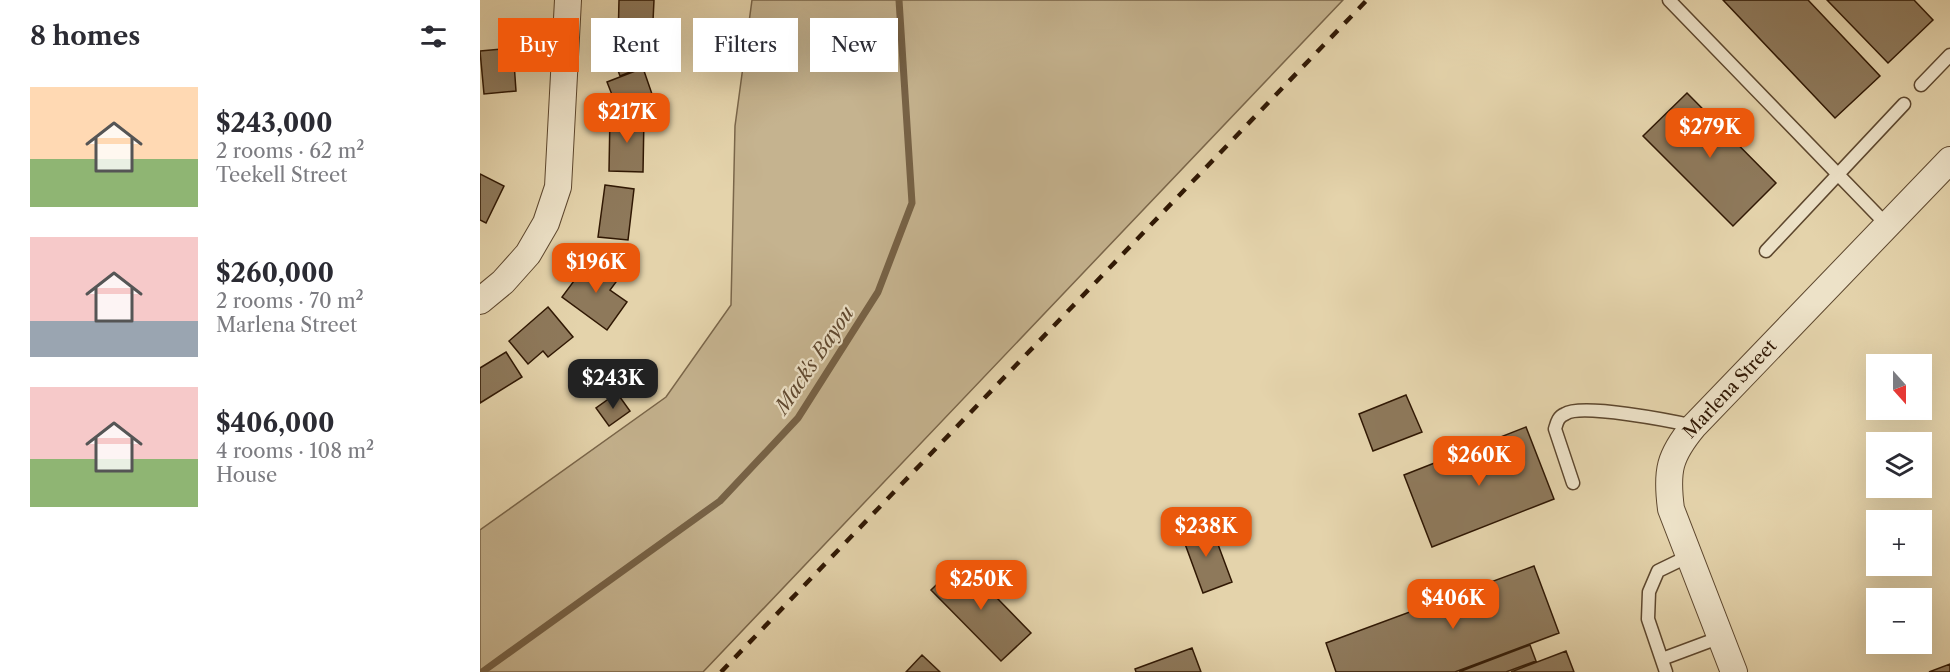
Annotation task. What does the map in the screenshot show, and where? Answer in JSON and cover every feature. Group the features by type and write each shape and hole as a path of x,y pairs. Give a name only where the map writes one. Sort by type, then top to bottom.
{"street":[{"path":"480,301 503,282 528,254 546,223 558,187 568,0"},
{"name":"Marlena Street","path":"1734,672 1671,509 1668,481 1679,444 1950,160"}],"lane":[{"path":"1669,0 1887,225"},
{"path":"1921,85 1950,55"},
{"path":"1766,251 1904,104"},
{"path":"1572,483 1555,429 1557,420 1565,413 1575,410 1628,414 1694,426"},
{"path":"1666,672 1648,619 1649,592 1658,572 1689,556"},
{"path":"1662,659 1721,637"}],"shaded area":[{"path":"752,0 1343,0 703,672 480,672 480,530 666,397 731,305 735,126 742,72 798,72 798,18 750,18"}],"building":[{"path":"619,0 654,0 653,18 619,18"},
{"path":"1723,0 1808,0 1880,76 1835,118"},
{"path":"1827,0 1914,0 1933,20 1888,63"},
{"path":"498,49 498,72 515,72 516,91 484,94 480,51"},
{"path":"619,72 630,72 620,76"},
{"path":"633,72 644,72 653,97 618,110 607,82"},
{"path":"1687,93 1776,183 1733,226 1643,136"},
{"path":"610,115 644,116 643,172 609,171"},
{"path":"480,174 504,186 486,223 480,220"},
{"path":"605,185 634,189 628,240 598,237"},
{"path":"591,258 619,278 610,290 627,302 607,330 562,297"},
{"path":"548,307 573,337 548,357 543,351 528,364 509,341"},
{"path":"506,352 522,377 480,403 480,368"},
{"path":"617,393 630,411 609,426 596,408"},
{"path":"1406,395 1422,432 1373,451 1359,414"},
{"path":"1526,427 1554,499 1432,547 1404,475"},
{"path":"1210,523 1232,582 1203,593 1181,533"},
{"path":"961,561 1031,633 1001,661 931,590"},
{"path":"1534,566 1559,633 1455,672 1336,672 1326,643"},
{"path":"1530,645 1536,661 1506,672 1459,672"},
{"path":"1192,648 1201,672 1136,672 1135,669"},
{"path":"1566,651 1574,672 1511,672"},
{"path":"922,655 940,672 906,672"},
{"path":"1950,664 1950,672 1929,672"}],"waterway":[{"name":"Mack's Bayou","path":"482,672 720,501 798,418 878,292 912,203 899,0"}],"railway":[{"path":"721,672 1367,0"}]}
